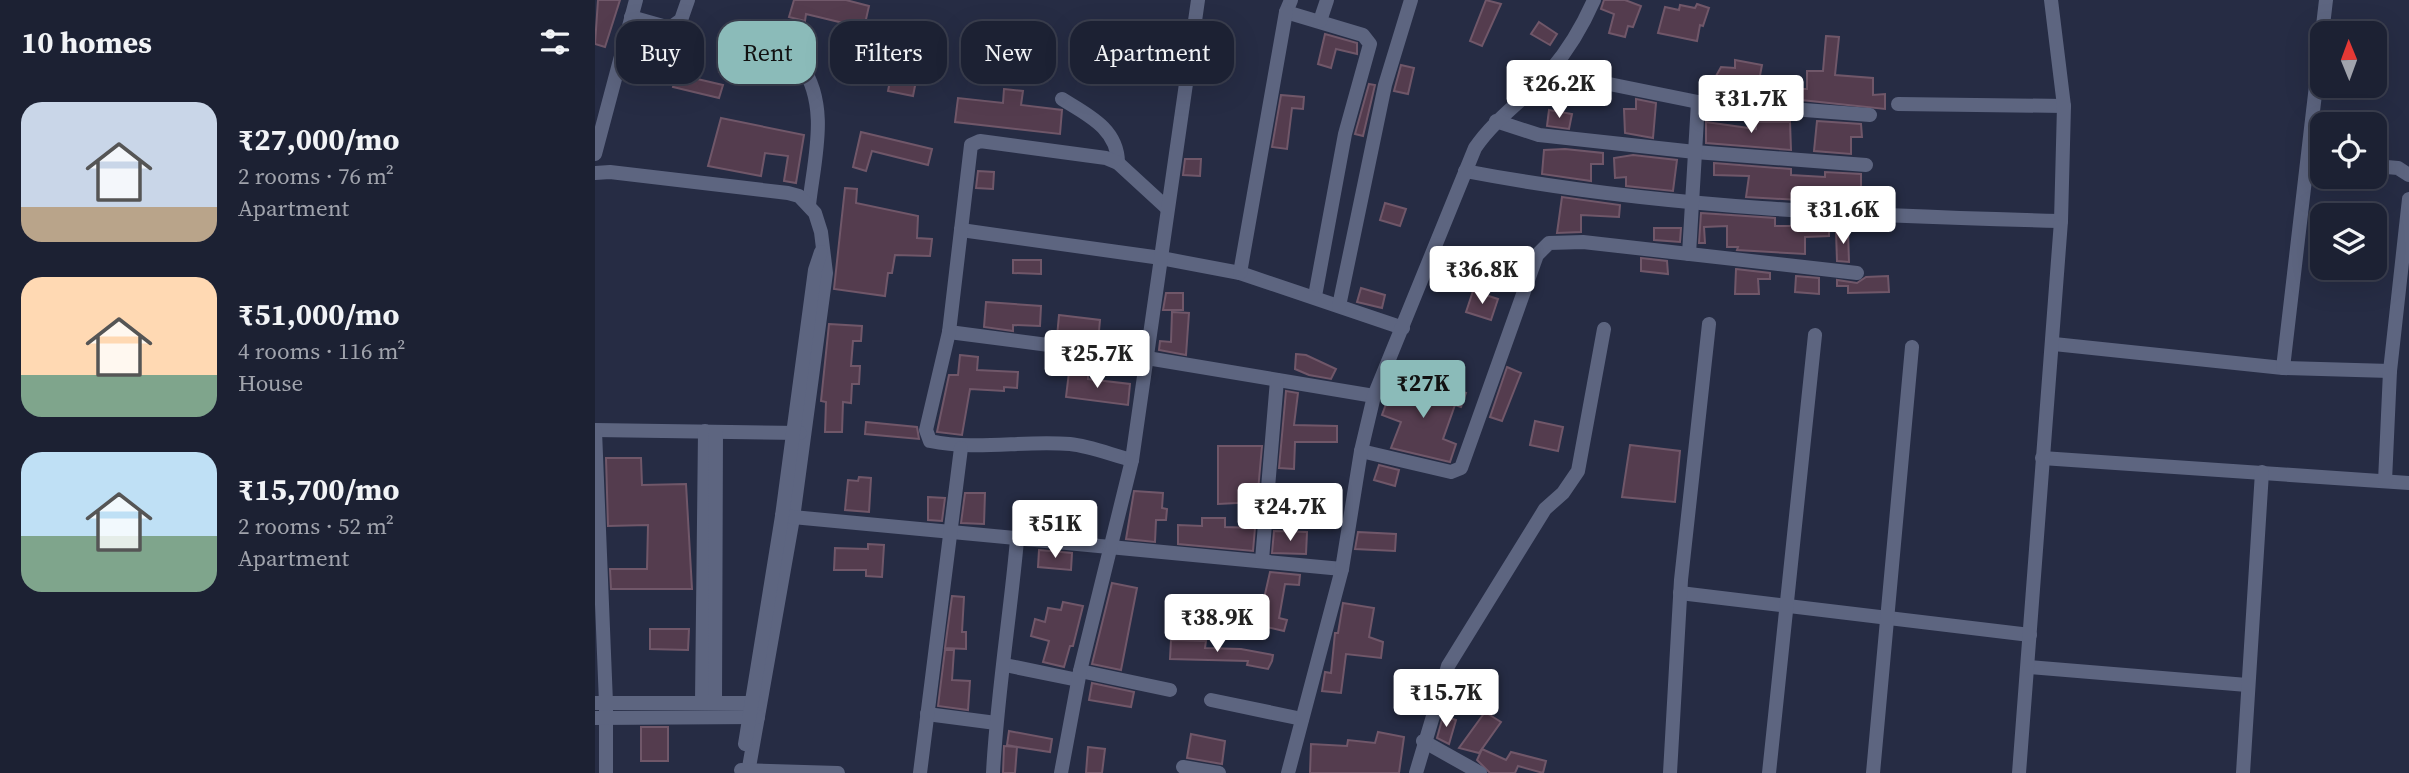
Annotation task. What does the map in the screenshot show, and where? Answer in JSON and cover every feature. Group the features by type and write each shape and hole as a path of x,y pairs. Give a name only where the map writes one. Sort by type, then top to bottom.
{"street":[{"path":"595,154 597,135 636,0"},
{"path":"631,17 670,28 681,20 688,0"},
{"path":"1061,773 1079,675 1132,460 1198,0"},
{"path":"1319,21 1327,0"},
{"path":"1339,306 1385,85 1411,0"},
{"path":"1289,773 1342,569 1360,451 1374,396 1475,148 1496,121 1550,72 1582,27 1594,0"},
{"path":"2019,773 2029,667 2042,458 2054,344 2061,221 2064,106 2051,0"},
{"path":"2318,112 2326,0"},
{"path":"1240,273 1289,6 1319,21 1363,35 1370,44 1345,134 1315,296"},
{"path":"1550,72 1698,102 1870,115"},
{"path":"809,205 819,130 815,95 810,84"},
{"path":"1062,99 1100,123 1112,136 1117,143 1118,163"},
{"path":"1689,254 1698,102"},
{"path":"1898,104 2064,106"},
{"path":"1496,121 1539,135 1695,152 1866,165"},
{"path":"1132,460 1073,444 1029,443 961,448 930,441 926,434 949,332 969,149 974,143 1106,158 1118,163 1167,208"},
{"path":"595,166 602,173 788,193 809,205 818,220 822,248 815,270 787,517 745,772 838,773"},
{"path":"2387,167 2398,168 2409,175"},
{"path":"1465,170 1534,184 1860,216 2061,221"},
{"path":"2283,368 2311,189"},
{"path":"2385,481 2390,371 2406,273 2409,198"},
{"path":"961,230 1161,258 1240,273 1315,296 1403,328"},
{"path":"1360,451 1451,472 1461,468 1537,255 1549,243 1583,242 1857,273"},
{"path":"1670,773 1680,593 1709,324"},
{"path":"1416,773 1423,741 1448,666 1545,509 1563,493 1578,471 1604,329"},
{"path":"949,332 1147,358 1374,396"},
{"path":"1769,773 1815,335"},
{"path":"2054,344 2283,368 2390,371"},
{"path":"1873,773 1885,617 1912,347"},
{"path":"1262,560 1277,380"},
{"path":"606,773 601,711 595,431 797,437"},
{"path":"595,439 711,435"},
{"path":"708,702 711,435"},
{"path":"920,773 961,448"},
{"path":"2042,458 2409,483"},
{"path":"2242,773 2262,472"},
{"path":"787,517 1342,569"},
{"path":"993,773 996,723 1005,665 1017,540"},
{"path":"1680,593 2031,635"},
{"path":"1005,665 1170,690"},
{"path":"2029,667 2246,685"},
{"path":"1211,700 1302,719"},
{"path":"601,711 708,702 755,710"},
{"path":"601,711 755,710"},
{"path":"927,714 996,723"},
{"path":"1423,741 1480,773"},
{"path":"1183,766 1219,773"}],"building":[{"path":"598,0 620,0 605,47 595,44"},
{"path":"794,0 846,0 869,6 866,21 835,21 806,14 805,21 789,17"},
{"path":"1486,0 1501,4 1482,46 1470,41"},
{"path":"1604,0 1625,0 1641,6 1633,27 1628,26 1625,37 1609,33 1614,14 1601,9"},
{"path":"1697,4 1709,8 1703,26 1700,25 1697,41 1658,33 1665,7 1679,10 1680,5 1695,8"},
{"path":"1539,22 1557,34 1550,45 1531,34"},
{"path":"1325,34 1357,43 1357,54 1336,49 1331,68 1318,64"},
{"path":"1826,36 1839,37 1835,75 1873,78 1873,95 1885,94 1885,109 1792,99 1791,89 1807,89 1807,71 1823,71"},
{"path":"1735,60 1762,65 1757,91 1710,87 1721,67 1735,68"},
{"path":"1401,65 1414,68 1408,94 1394,91"},
{"path":"704,81 723,85 719,98 673,87 674,84 704,84"},
{"path":"889,84 915,84 913,96 888,91"},
{"path":"1369,84 1375,85 1363,136 1355,134"},
{"path":"1004,89 1023,91 1021,105 1062,110 1060,134 955,122 958,98 1003,103"},
{"path":"1281,95 1304,97 1303,109 1292,108 1287,149 1272,147"},
{"path":"1636,99 1656,103 1653,138 1625,133 1624,109 1636,109"},
{"path":"1549,110 1572,114 1569,129 1547,126"},
{"path":"721,118 804,135 796,183 784,181 788,156 765,153 761,176 708,166"},
{"path":"1817,121 1861,124 1862,137 1851,137 1851,154 1814,151"},
{"path":"1706,122 1756,129 1756,122 1790,122 1791,150 1706,143"},
{"path":"861,132 932,149 928,165 872,151 866,171 853,167"},
{"path":"1544,150 1603,153 1603,164 1591,164 1591,181 1542,174"},
{"path":"1633,155 1677,160 1673,191 1626,186 1626,177 1615,178 1614,158"},
{"path":"1185,159 1201,159 1200,176 1183,175"},
{"path":"1714,163 1791,169 1791,175 1825,177 1825,172 1861,174 1861,194 1886,196 1886,205 1746,197 1749,176 1714,175"},
{"path":"978,171 994,172 993,189 976,188"},
{"path":"845,188 857,189 856,203 918,216 917,238 932,239 930,256 895,255 892,273 888,273 885,296 834,289"},
{"path":"1562,197 1620,205 1619,217 1581,215 1581,232 1557,233"},
{"path":"1385,203 1406,209 1400,226 1380,220"},
{"path":"1701,213 1775,218 1775,226 1800,226 1800,220 1821,221 1821,226 1829,227 1829,236 1805,237 1805,254 1737,250 1738,247 1727,247 1727,226 1704,227 1705,243 1699,243"},
{"path":"1654,228 1681,228 1680,242 1654,240"},
{"path":"1836,231 1848,231 1849,262 1837,261"},
{"path":"1641,258 1667,261 1668,274 1641,271"},
{"path":"1013,260 1041,260 1041,274 1013,273"},
{"path":"1736,269 1770,273 1770,279 1758,279 1759,294 1735,294"},
{"path":"1796,276 1819,278 1819,294 1795,292"},
{"path":"1888,276 1889,292 1848,293 1848,286 1837,286 1837,280 1857,283 1866,277"},
{"path":"1361,288 1385,295 1382,308 1357,302"},
{"path":"1473,291 1498,299 1491,320 1466,312"},
{"path":"1166,293 1183,293 1183,310 1163,310"},
{"path":"986,302 1041,306 1040,326 1013,325 1013,331 984,327"},
{"path":"1172,312 1189,313 1186,355 1159,350 1160,341 1171,342"},
{"path":"1059,315 1100,320 1098,342 1057,337"},
{"path":"829,324 862,326 861,341 853,341 851,366 860,366 859,384 852,384 851,403 843,402 842,432 825,432 826,402 821,401"},
{"path":"1296,354 1306,355 1336,369 1331,379 1295,369"},
{"path":"960,355 978,357 977,370 1018,372 1017,388 1004,387 1004,391 970,389 962,435 937,432 949,375 958,375"},
{"path":"1507,367 1521,373 1502,421 1490,417"},
{"path":"1069,372 1088,374 1088,379 1130,384 1128,405 1066,397"},
{"path":"1395,380 1438,396 1442,385 1466,393 1461,407 1455,405 1443,439 1456,444 1450,462 1391,448 1401,422 1382,415"},
{"path":"1286,391 1298,393 1294,425 1337,426 1337,442 1295,442 1294,469 1279,468"},
{"path":"1535,421 1563,427 1558,451 1530,445"},
{"path":"866,422 917,427 919,439 865,434"},
{"path":"1630,445 1680,451 1675,502 1622,497"},
{"path":"1218,446 1262,446 1257,502 1218,504"},
{"path":"606,458 641,458 642,485 686,484 692,589 611,589 610,569 647,569 648,525 608,526"},
{"path":"1379,465 1399,470 1395,486 1374,480"},
{"path":"859,477 871,478 869,512 845,510 848,480 858,481"},
{"path":"1134,491 1163,493 1162,508 1167,509 1166,520 1156,520 1155,542 1126,539"},
{"path":"965,493 985,493 984,524 961,523"},
{"path":"928,497 945,498 942,521 928,520"},
{"path":"1303,508 1325,509 1324,528 1302,527"},
{"path":"1202,518 1225,518 1225,527 1255,528 1253,551 1178,544 1178,525 1202,526"},
{"path":"1274,531 1307,532 1306,554 1272,553"},
{"path":"1358,532 1396,534 1395,551 1355,549"},
{"path":"868,544 884,545 882,577 866,576 866,570 834,570 835,548 868,549"},
{"path":"1039,550 1072,553 1071,570 1038,567"},
{"path":"1270,572 1300,575 1299,585 1285,584 1279,618 1287,620 1284,631 1258,625"},
{"path":"1112,583 1137,588 1121,670 1092,664"},
{"path":"952,596 964,597 962,632 966,632 966,649 945,648"},
{"path":"1063,602 1083,606 1073,646 1070,646 1064,667 1043,662 1049,641 1031,636 1035,619 1045,622 1048,608 1061,610"},
{"path":"1343,603 1374,608 1369,637 1383,642 1381,658 1346,654 1341,693 1322,691 1325,672 1331,673 1335,633 1338,633"},
{"path":"650,629 689,629 688,650 650,649"},
{"path":"1171,640 1206,641 1205,648 1241,649 1273,655 1272,661 1268,669 1247,665 1248,661 1170,659"},
{"path":"945,650 954,650 952,680 970,681 968,710 938,706"},
{"path":"1092,683 1134,692 1131,707 1089,700"},
{"path":"1485,712 1501,722 1479,753 1459,748"},
{"path":"1443,716 1456,720 1449,744 1437,738"},
{"path":"641,727 668,727 668,761 641,761"},
{"path":"1009,731 1052,739 1050,752 1007,745"},
{"path":"1378,732 1404,737 1399,773 1310,773 1311,744 1347,746 1348,740 1375,743"},
{"path":"1191,734 1225,741 1222,764 1187,758"},
{"path":"1004,746 1017,747 1015,773 1003,773"},
{"path":"1088,747 1105,749 1102,773 1086,773"},
{"path":"1482,749 1506,760 1511,752 1546,761 1543,773 1518,766 1515,773 1490,773 1477,760"}]}
